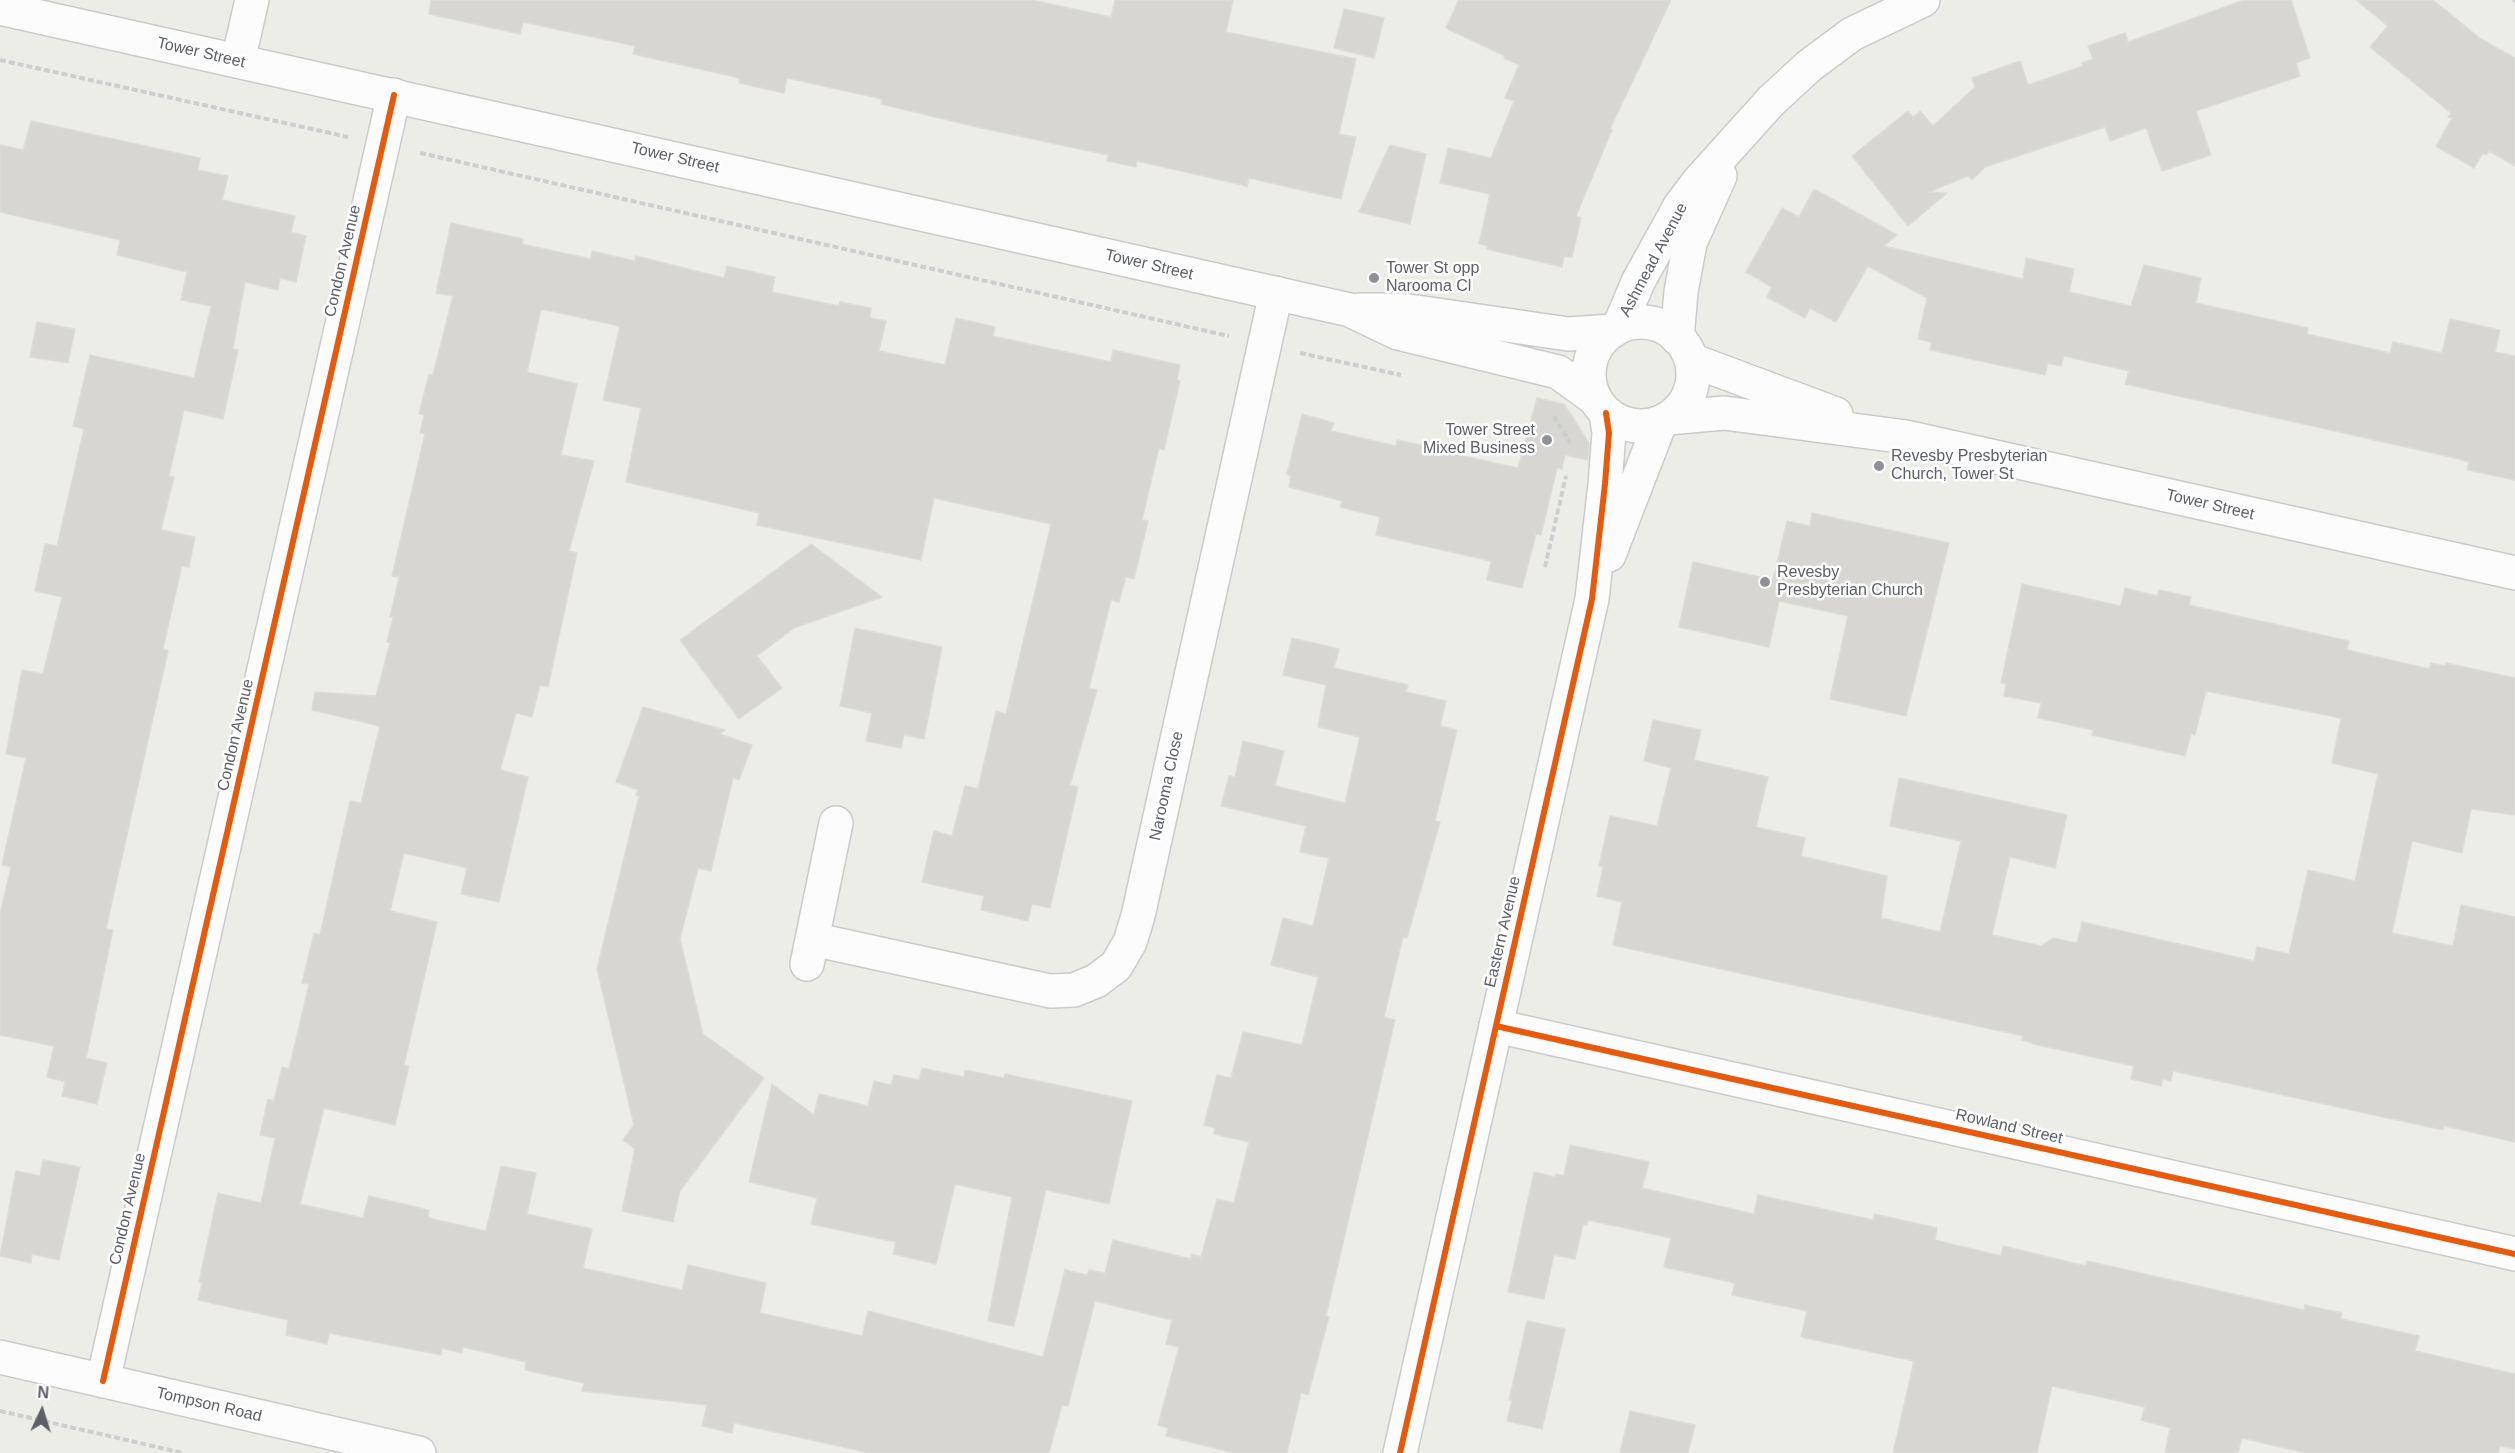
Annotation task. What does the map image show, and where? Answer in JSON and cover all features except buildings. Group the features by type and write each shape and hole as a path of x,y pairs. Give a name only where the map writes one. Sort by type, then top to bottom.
{"street":[{"path":"238,61 252,0"},
{"name":"Ashmead Avenue","path":"1616,329 1638,282 1680,206 1699,181 1738,140 1771,100 1809,66 1852,34 1920,0"},
{"name":"Tower Street","path":"0,8 394,94 1350,310 1398,333 1558,372 1600,406"},
{"name":"Condon Avenue","path":"103,1381 394,94"},
{"name":"Ashmead Avenue","path":"1684,349 1681,292 1690,243 1738,140"},
{"name":"Narooma Close","path":"836,824 810,951 1050,991 1074,990 1096,981 1116,966 1130,942 1138,916 1276,293"},
{"name":"Tower Street","path":"1350,310 1403,310 1568,334 1616,329"},
{"path":"1650,323 1668,330 1684,349 1693,378 1688,397 1676,413 1664,421 1641,427 1622,424 1600,406 1589,380 1590,361 1598,344 1616,329 1650,323"},
{"name":"Tower Street","path":"1684,349 1819,408 1906,437"},
{"name":"Eastern Avenue","path":"1400,1453 1593,599 1609,433 1600,406"},
{"name":"Tower Street","path":"1664,421 1724,413 1906,437 2515,573"},
{"name":"Eastern Avenue","path":"1593,599 1664,421"},
{"name":"Rowland Street","path":"1496,1026 2515,1254"},
{"name":"Tompson Road","path":"0,1357 419,1453"}],"path":[{"path":"0,60 1412,378"},
{"path":"1549,408 1572,447"},
{"path":"1545,567 1568,468"},
{"path":"0,1411 183,1453"}],"cycle path":[{"path":"103,1381 394,95"},
{"path":"1400,1453 1592,599 1609,433 1606,413"},
{"path":"1496,1026 2515,1254"}],"place":[{"name":"Tower St opp Narooma Cl","path":"1374,278"},
{"name":"Tower Street Mixed Business","path":"1547,440"},
{"name":"Revesby Presbyterian Church, Tower St","path":"1879,466"},
{"name":"Revesby Presbyterian Church","path":"1765,582"}]}
